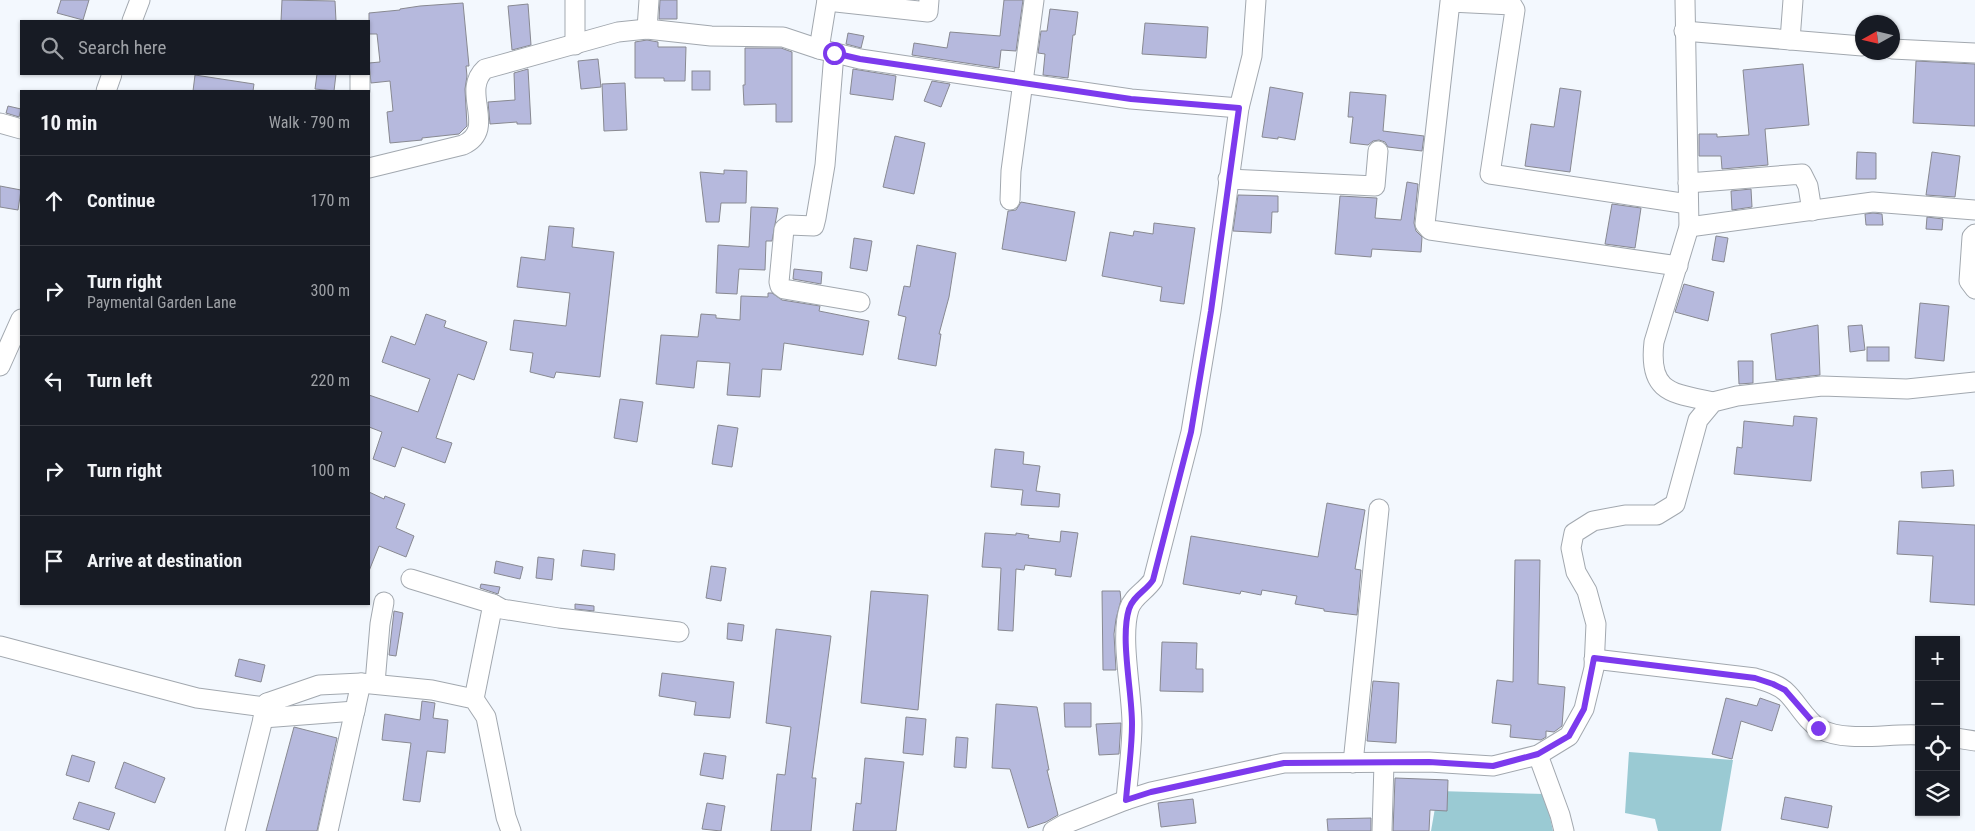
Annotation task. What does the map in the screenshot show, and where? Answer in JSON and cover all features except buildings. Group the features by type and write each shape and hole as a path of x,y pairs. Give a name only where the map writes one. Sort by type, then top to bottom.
{"street":[{"path":"132,20 140,0"},
{"path":"575,0 575,45"},
{"path":"647,29 649,0"},
{"path":"860,302 784,288 780,286 779,282 784,229 789,225 814,226 816,218 825,165 827,0 928,12 929,0"},
{"path":"1010,200 1011,171 1034,0"},
{"path":"1126,800 1132,724 1126,634 1127,617 1129,607 1136,596 1148,588 1153,580 1191,432 1211,311 1239,108 1252,56 1256,0"},
{"path":"1685,0 1684,31 1689,227 1654,342 1652,359 1655,376 1663,387 1678,394 1713,402 1738,396 1822,386 1907,389 1975,382"},
{"path":"1790,40 1793,0"},
{"path":"1678,266 1427,228 1425,224 1450,2 1512,5 1515,10 1490,174 1688,204"},
{"path":"370,168 463,145 472,141 480,127 475,85 478,75 485,68 618,32 647,29 711,36 783,37 860,59 1131,99 1239,108"},
{"path":"1684,31 1855,45"},
{"path":"1900,49 1975,54"},
{"path":"106,90 112,75"},
{"path":"360,75 360,90"},
{"path":"0,123 20,129"},
{"path":"1228,179 1375,186 1378,151"},
{"path":"1688,183 1802,174 1808,186 1812,211"},
{"path":"1689,227 1873,202 1975,210"},
{"path":"1975,234 1972,237 1969,281 1975,288"},
{"path":"0,366 20,321"},
{"path":"1053,831 1065,824 1151,792 1284,763 1429,762 1493,766 1538,754 1569,736 1584,709 1594,658 1596,624 1587,590 1576,572 1571,548 1574,533 1593,520 1625,515 1657,515 1675,504 1698,420 1713,402"},
{"path":"1353,763 1379,510"},
{"path":"410,579 493,604 502,609 559,618 679,632"},
{"path":"328,831 354,711 368,683 384,602"},
{"path":"474,699 493,604"},
{"path":"0,646 197,698 264,707 265,710 354,711"},
{"path":"1594,658 1755,678 1785,690 1818,728 1836,735 1915,734"},
{"path":"265,710 319,685 368,683 432,690 474,699 486,717 506,817 511,831"},
{"path":"235,831 265,710"},
{"path":"1960,739 1975,741"},
{"path":"1538,754 1564,831"},
{"path":"1382,831 1384,763"}],"water":[{"path":"1629,752 1733,760 1721,831 1658,831 1655,819 1625,813"},
{"path":"1438,791 1545,794 1553,831 1431,831"}],"route":[{"path":"834,53 860,59 1131,99 1239,108 1211,311 1191,432 1153,580 1148,588 1136,596 1129,607 1127,617 1126,634 1132,724 1126,800 1151,792 1284,763 1429,762 1493,766 1538,754 1569,736 1584,709 1594,668 1594,658 1755,678 1785,690 1818,728"}]}
